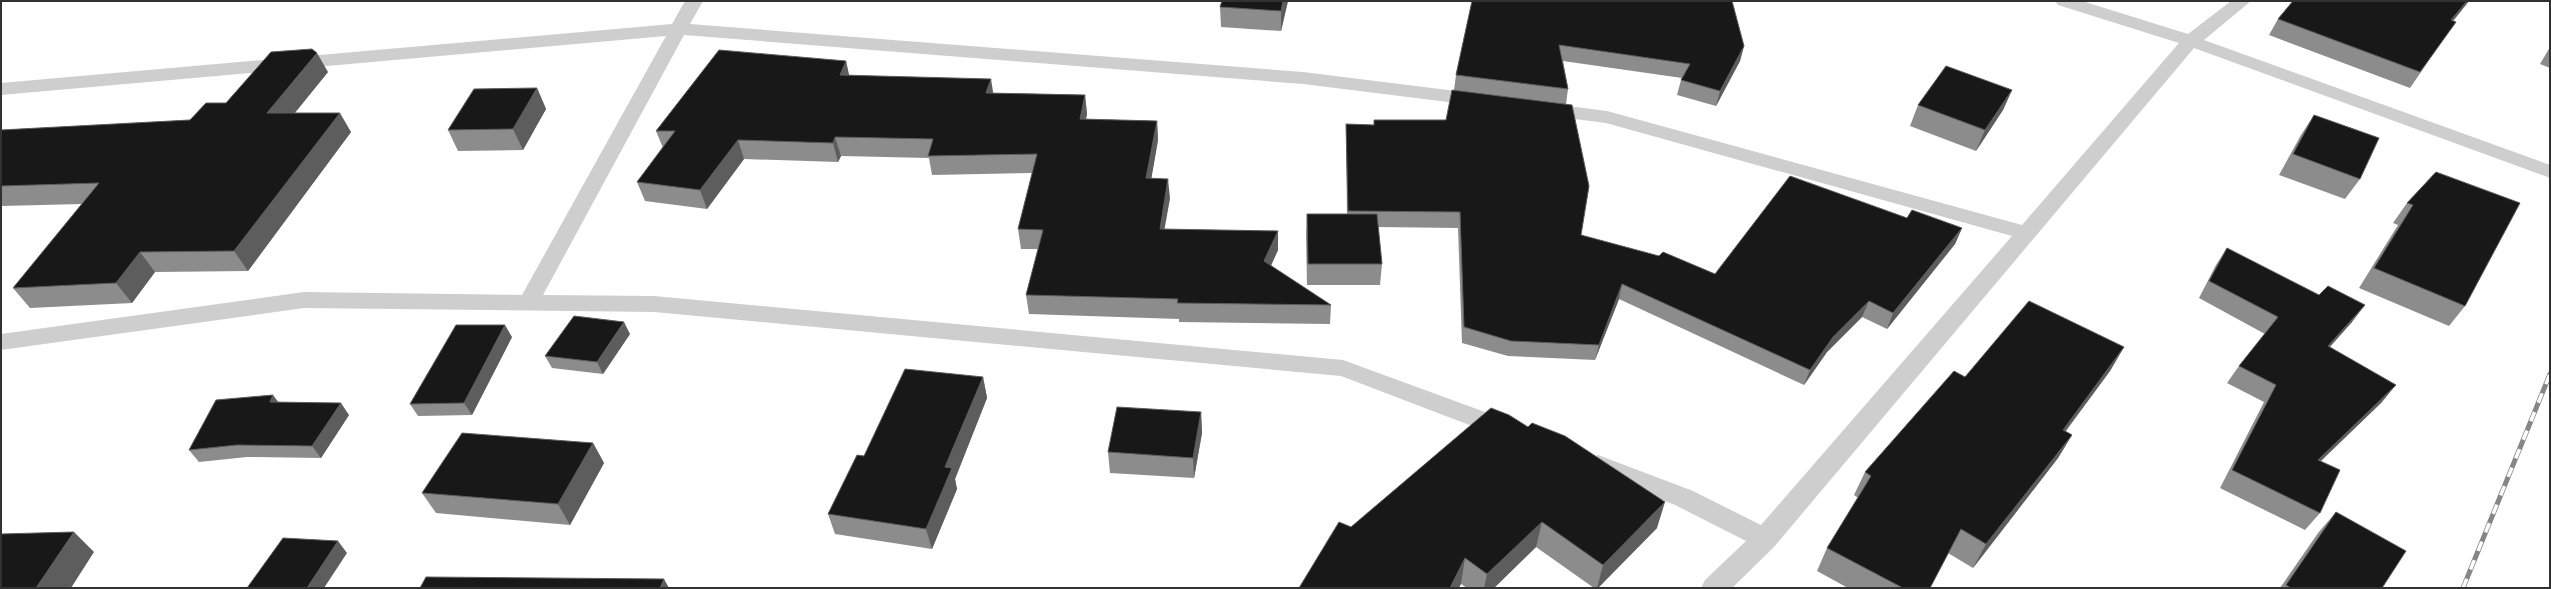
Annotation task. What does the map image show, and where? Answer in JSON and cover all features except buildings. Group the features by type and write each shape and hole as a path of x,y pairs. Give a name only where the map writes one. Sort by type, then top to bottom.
{"street":[{"path":"528,302 680,29 694,1"},
{"path":"2064,1 2191,41 2550,172"},
{"path":"1714,588 1765,539 2191,41 2242,1"},
{"path":"1,89 680,29 1303,78 1498,103"},
{"path":"1529,107 1606,117 2026,233"},
{"path":"1,342 304,300 654,304 1343,368 1529,439"},
{"path":"1580,459 1684,498 1765,539"}],"railway":[{"path":"2463,588 2550,374"}]}
